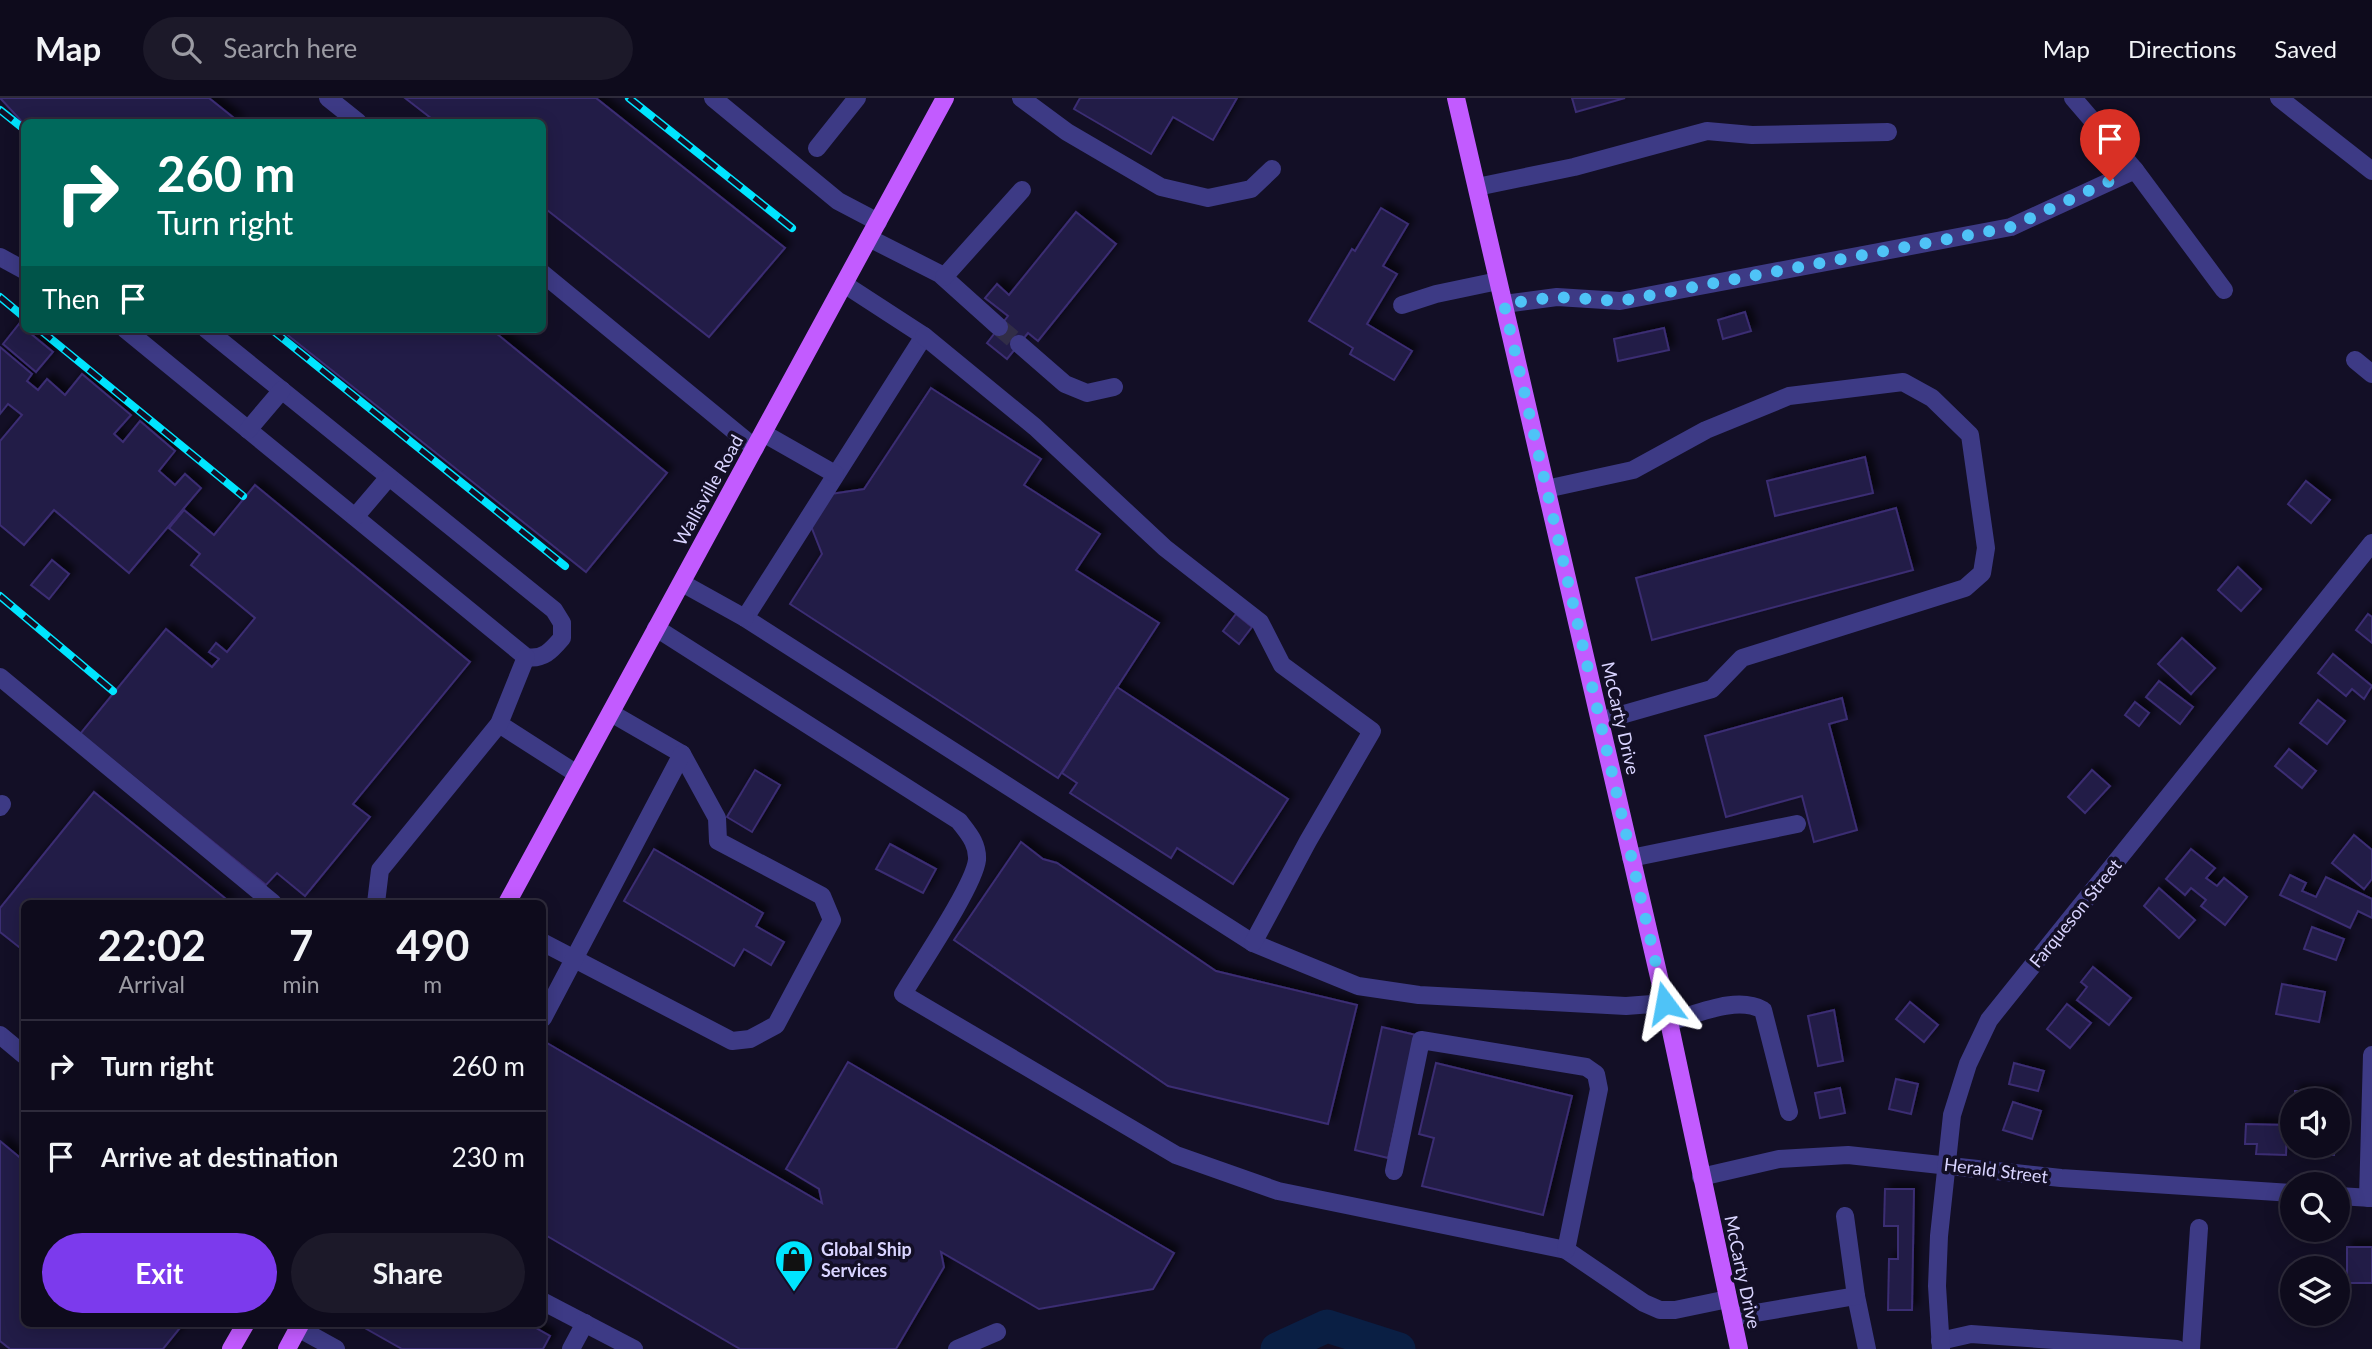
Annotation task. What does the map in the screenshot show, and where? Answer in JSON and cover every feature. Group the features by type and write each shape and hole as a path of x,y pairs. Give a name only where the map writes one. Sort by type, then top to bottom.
{"main road":[{"name":"Wallisville Road","path":"510,900 945,98"},
{"name":"McCarty Drive","path":"1456,98 1665,1003 1739,1349"},
{"path":"230,1349 244,1327"},
{"path":"287,1349 299,1327"}],"street":[{"path":"328,98 354,119"},
{"path":"817,148 857,98"},
{"path":"1021,98 1067,132 1161,187 1208,198 1251,189 1272,169"},
{"path":"2073,98 2135,170 2224,290"},
{"path":"2279,98 2372,171"},
{"path":"722,101 838,201 878,222"},
{"path":"1477,187 1574,167 1706,131 1752,135 1888,132"},
{"path":"1504,304 1556,297 1620,301 2011,227 2135,170"},
{"path":"944,277 1022,190"},
{"path":"869,238 944,277 999,327"},
{"path":"0,257 21,268"},
{"path":"546,276 759,440 835,474"},
{"path":"1402,305 1436,294 1498,281"},
{"path":"844,284 925,337 1035,427 1165,548 1260,622 1282,665 1373,731 1308,841 1253,943"},
{"path":"132,333 526,657 537,659 551,651 562,638 562,624 554,610 211,333"},
{"path":"745,618 925,337"},
{"path":"1019,344 1065,384 1087,393 1114,387"},
{"path":"2356,360 2372,374"},
{"path":"1546,489 1633,470 1706,430 1789,396 1903,382 1932,398 1970,435 1986,548 1982,573 1965,588 1742,658 1712,689 1600,721"},
{"path":"248,430 282,390"},
{"path":"355,517 389,477"},
{"name":"Farqueson Street","path":"1940,1345 1937,1286 1952,1115 1968,1064 1989,1020 2372,543"},
{"path":"681,583 745,618 1253,943 1358,986 1395,992 1626,1006 1665,1003"},
{"path":"656,628 958,821 974,841 976,860 970,881 903,995 1176,1155 1278,1191 1566,1250 1644,1303 1660,1310 1675,1310 1728,1299"},
{"path":"376,900 380,870 499,724 526,657"},
{"path":"0,677 269,900"},
{"path":"546,944 732,1041 750,1039 776,1025 832,920 822,896 718,841 717,818 682,754 611,713"},
{"path":"499,724 578,774"},
{"path":"546,1012 682,754"},
{"path":"1631,858 1797,824"},
{"path":"1668,1022 1736,1004 1753,1004 1763,1010 1789,1112"},
{"path":"0,1035 21,1052"},
{"path":"1394,1171 1421,1041 1586,1067 1596,1074 1599,1089 1566,1250"},
{"path":"2350,1197 2370,1198 2372,1055"},
{"name":"Herald Street","path":"1701,1177 1779,1159 1835,1156 1947,1164 2061,1178 2280,1192"},
{"path":"1845,1216 1856,1296 1867,1349"},
{"path":"2191,1349 2199,1228"},
{"path":"1732,1317 1856,1296"},
{"path":"546,1303 634,1349"},
{"path":"571,1349 585,1323"},
{"path":"302,1327 336,1349"},
{"path":"957,1349 997,1332"},
{"path":"1940,1345 1972,1334 2177,1349"}],"building":[{"path":"0,98 209,98 235,119 21,119"},
{"path":"405,98 596,98 785,248 709,337 546,209 546,119 432,119"},
{"path":"1080,98 1237,98 1213,140 1173,117 1151,154 1074,109"},
{"path":"1572,98 1625,98 1576,112"},
{"path":"1381,208 1408,224 1383,266 1397,274 1367,324 1412,351 1394,380 1350,354 1353,348 1309,321 1352,249 1355,251"},
{"path":"1076,212 1116,244 1038,341 1028,333 1007,359 987,343 1008,316 985,298 997,284 1009,295"},
{"path":"1745,312 1751,331 1723,339 1718,320"},
{"path":"19,324 21,333 30,333 53,352 36,372 3,344"},
{"path":"1664,328 1669,350 1618,361 1614,339"},
{"path":"285,333 496,333 667,473 586,572"},
{"path":"0,347 32,374 27,381 38,390 47,379 65,395 82,374 131,415 114,434 123,442 140,421 175,451 159,471 175,485 185,474 201,488 129,573 54,510 24,545 0,525 0,441 22,415 8,404 0,414"},
{"path":"931,388 1041,459 1024,485 1100,534 1076,570 1159,623 1058,778 790,604 822,554 811,526 831,494 864,489"},
{"path":"1865,457 1873,493 1775,516 1767,481"},
{"path":"2306,481 2330,500 2311,523 2288,504"},
{"path":"255,485 470,662 353,804 370,817 305,896 277,873 266,885 80,734 166,629 212,667 219,659 209,652 216,643 227,652 255,618 191,565 200,554 169,528 184,510 214,535"},
{"path":"1896,508 1913,570 1652,640 1636,578"},
{"path":"52,560 69,574 49,599 31,585"},
{"path":"2238,567 2261,589 2241,611 2218,590"},
{"path":"1236,614 1252,627 1239,644 1223,631"},
{"path":"2368,614 2372,617 2372,643 2356,630"},
{"path":"2182,638 2215,668 2191,694 2158,664"},
{"path":"2333,654 2372,686 2364,699 2352,689 2346,696 2318,673"},
{"path":"2159,681 2193,707 2180,724 2146,697"},
{"path":"1117,687 1288,799 1233,884 1177,848 1171,858 1070,793 1077,783 1062,773"},
{"path":"1842,698 1847,719 1829,724 1857,830 1814,842 1802,796 1726,817 1705,736"},
{"path":"2318,700 2345,721 2327,744 2300,723"},
{"path":"2135,702 2149,713 2139,726 2125,715"},
{"path":"2289,749 2316,771 2302,788 2275,766"},
{"path":"755,770 780,785 752,832 727,817"},
{"path":"2092,770 2110,786 2085,813 2068,797"},
{"path":"94,792 227,900 21,900 21,949 0,932 0,908"},
{"path":"2354,835 2372,850 2372,879 2364,889 2332,863"},
{"path":"1021,842 1043,859 1057,863 1216,971 1357,1005 1328,1124 1168,1086 954,940"},
{"path":"890,844 936,869 923,893 876,869"},
{"path":"654,849 763,913 756,926 784,942 771,965 744,949 734,966 624,901"},
{"path":"2191,849 2215,868 2206,878 2217,886 2224,878 2247,897 2225,925 2201,906 2206,900 2191,888 2185,895 2166,879"},
{"path":"2290,875 2306,883 2302,891 2316,897 2326,877 2372,899 2372,918 2358,911 2350,928 2280,895"},
{"path":"2159,888 2195,920 2179,938 2144,906"},
{"path":"2312,927 2344,939 2336,960 2304,949"},
{"path":"2093,967 2131,998 2109,1025 2077,1000 2087,987 2081,982"},
{"path":"2282,984 2325,992 2319,1022 2276,1014"},
{"path":"1910,1002 1938,1025 1924,1042 1896,1019"},
{"path":"2067,1004 2091,1023 2070,1048 2047,1029"},
{"path":"1834,1010 1843,1061 1818,1066 1808,1016"},
{"path":"1382,1027 1416,1035 1388,1158 1355,1150"},
{"path":"546,1045 822,1203 819,1189 786,1169 848,1062 1174,1253 1153,1289 1039,1309 941,1252 944,1267 896,1349 740,1349 546,1235"},
{"path":"1436,1063 1572,1096 1543,1215 1422,1186 1434,1138 1419,1134"},
{"path":"2014,1063 2044,1071 2038,1091 2009,1084"},
{"path":"1896,1079 1918,1084 1911,1114 1889,1109"},
{"path":"1840,1088 1845,1113 1820,1118 1815,1093"},
{"path":"2013,1102 2041,1111 2032,1139 2003,1130"},
{"path":"2246,1124 2280,1125 2280,1155 2256,1154 2257,1144 2245,1144"},
{"path":"0,1141 21,1158 21,1327 181,1327 163,1349 10,1349 0,1341"},
{"path":"1885,1189 1914,1189 1912,1310 1888,1310 1889,1259 1898,1259 1898,1226 1884,1226"},
{"path":"2347,1247 2372,1247 2372,1283 2350,1283 2350,1256 2347,1256"},
{"path":"363,1327 534,1327 550,1336 543,1349 402,1349"}],"waterway":[{"path":"1277,1349 1327,1326 1399,1349"}],"tunnel":[{"path":"999,327 1019,344"}],"railway":[{"path":"629,98 792,228"},
{"path":"0,110 21,127"},
{"path":"0,297 21,314"},
{"path":"44,333 243,496"},
{"path":"276,333 565,566"},
{"path":"0,596 113,691"}],"place":[{"name":"Global Ship Services","path":"794,1293"}],"route":[{"path":"1665,1003 1504,304 1556,297 1620,301 2011,227 2110,181"}]}
